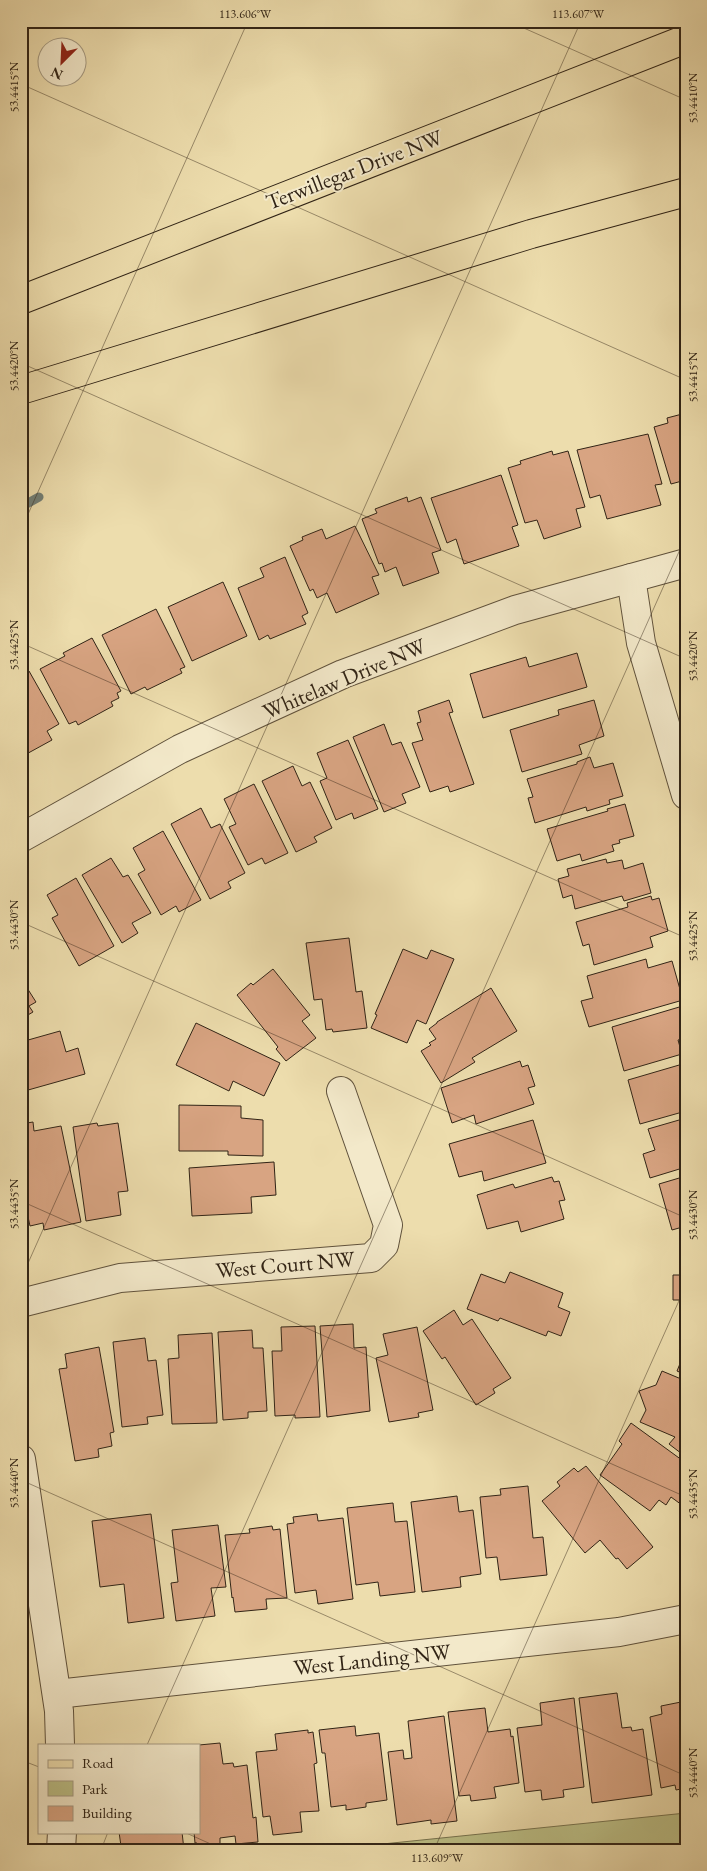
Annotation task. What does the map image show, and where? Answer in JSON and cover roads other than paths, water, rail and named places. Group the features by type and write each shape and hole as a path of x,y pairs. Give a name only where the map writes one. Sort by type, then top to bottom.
{"main road":[{"name":"Terwillegar Drive NW","path":"21,300 686,39"},
{"path":"21,390 531,234 686,192"}],"street":[{"name":"Whitelaw Drive NW","path":"21,838 180,749 343,674 515,610 686,563"},
{"path":"631,578 641,643 686,795"},
{"name":"West Court NW","path":"21,1303 120,1278 371,1258 384,1246 388,1225 341,1091"},
{"path":"21,1460 60,1711 60,1744"},
{"name":"West Landing NW","path":"57,1694 619,1632 686,1619"},
{"path":"61,1850 62,1834"}],"waterway":[{"path":"21,507 39,497"}]}
